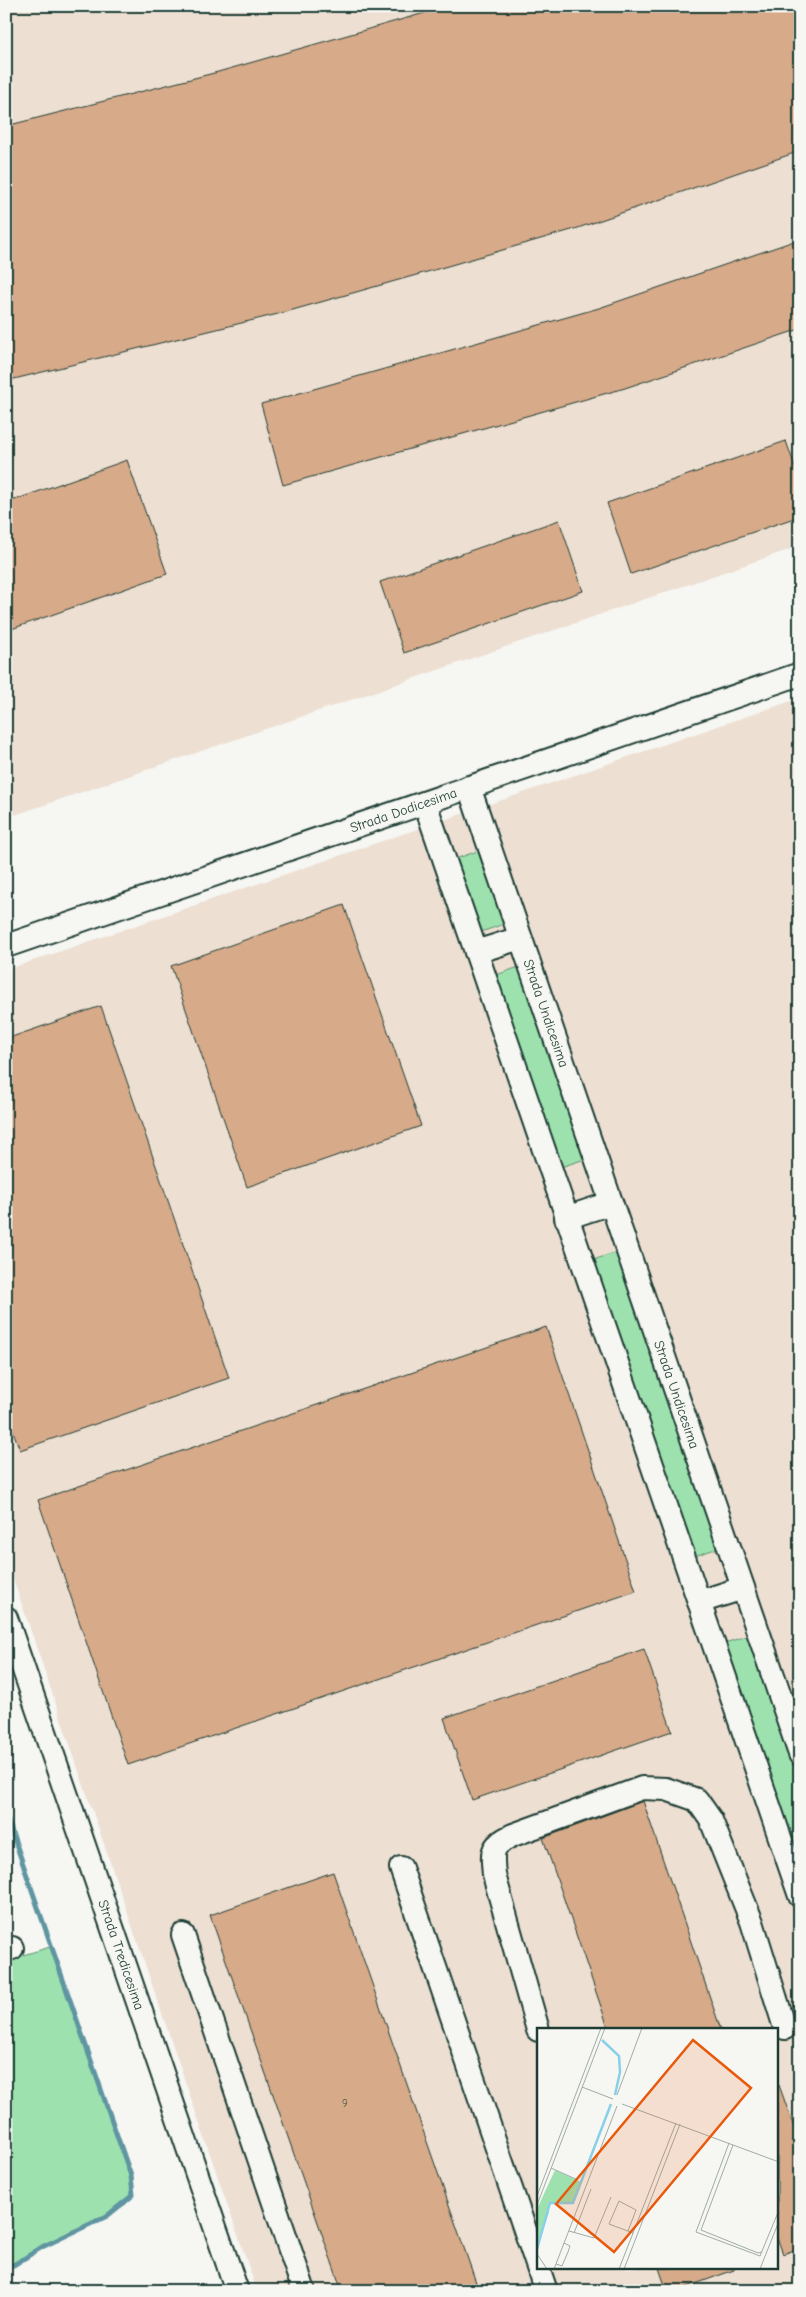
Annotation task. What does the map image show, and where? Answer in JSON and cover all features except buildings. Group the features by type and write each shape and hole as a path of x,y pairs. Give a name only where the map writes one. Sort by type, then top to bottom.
{"street":[{"name":"Strada Dodicesima","path":"6,946 800,674"},
{"name":"Strada Undicesima","path":"469,787 800,1754"},
{"path":"425,803 800,1896"},
{"path":"476,952 520,938"},
{"path":"566,1218 610,1203"},
{"path":"699,1602 743,1588"},
{"name":"Strada Tredicesima","path":"6,1618 237,2291"},
{"path":"537,2028 494,1875 492,1853 498,1842 514,1835 642,1788 666,1789 697,1800 711,1820 752,1922 787,2027"},
{"path":"401,1868 537,2265"},
{"path":"183,1935 304,2291"},
{"path":"539,2270 546,2291"}],"shaded area":[{"path":"6,6 800,6 800,546 6,818"},
{"path":"800,698 800,2291 257,2291 6,1558 6,970"}],"green space":[{"path":"478,851 504,924 481,932 455,859"},
{"path":"519,967 585,1159 561,1167 496,975"},
{"path":"617,1252 718,1548 695,1556 593,1260"},
{"path":"749,1635 800,1784 800,1861 725,1643"},
{"path":"50,1947 131,2176 133,2195 126,2204 107,2216 6,2266 6,1960"}],"waterway":[{"path":"6,1815 131,2176 133,2195 107,2216 42,2247 6,2270"}]}
